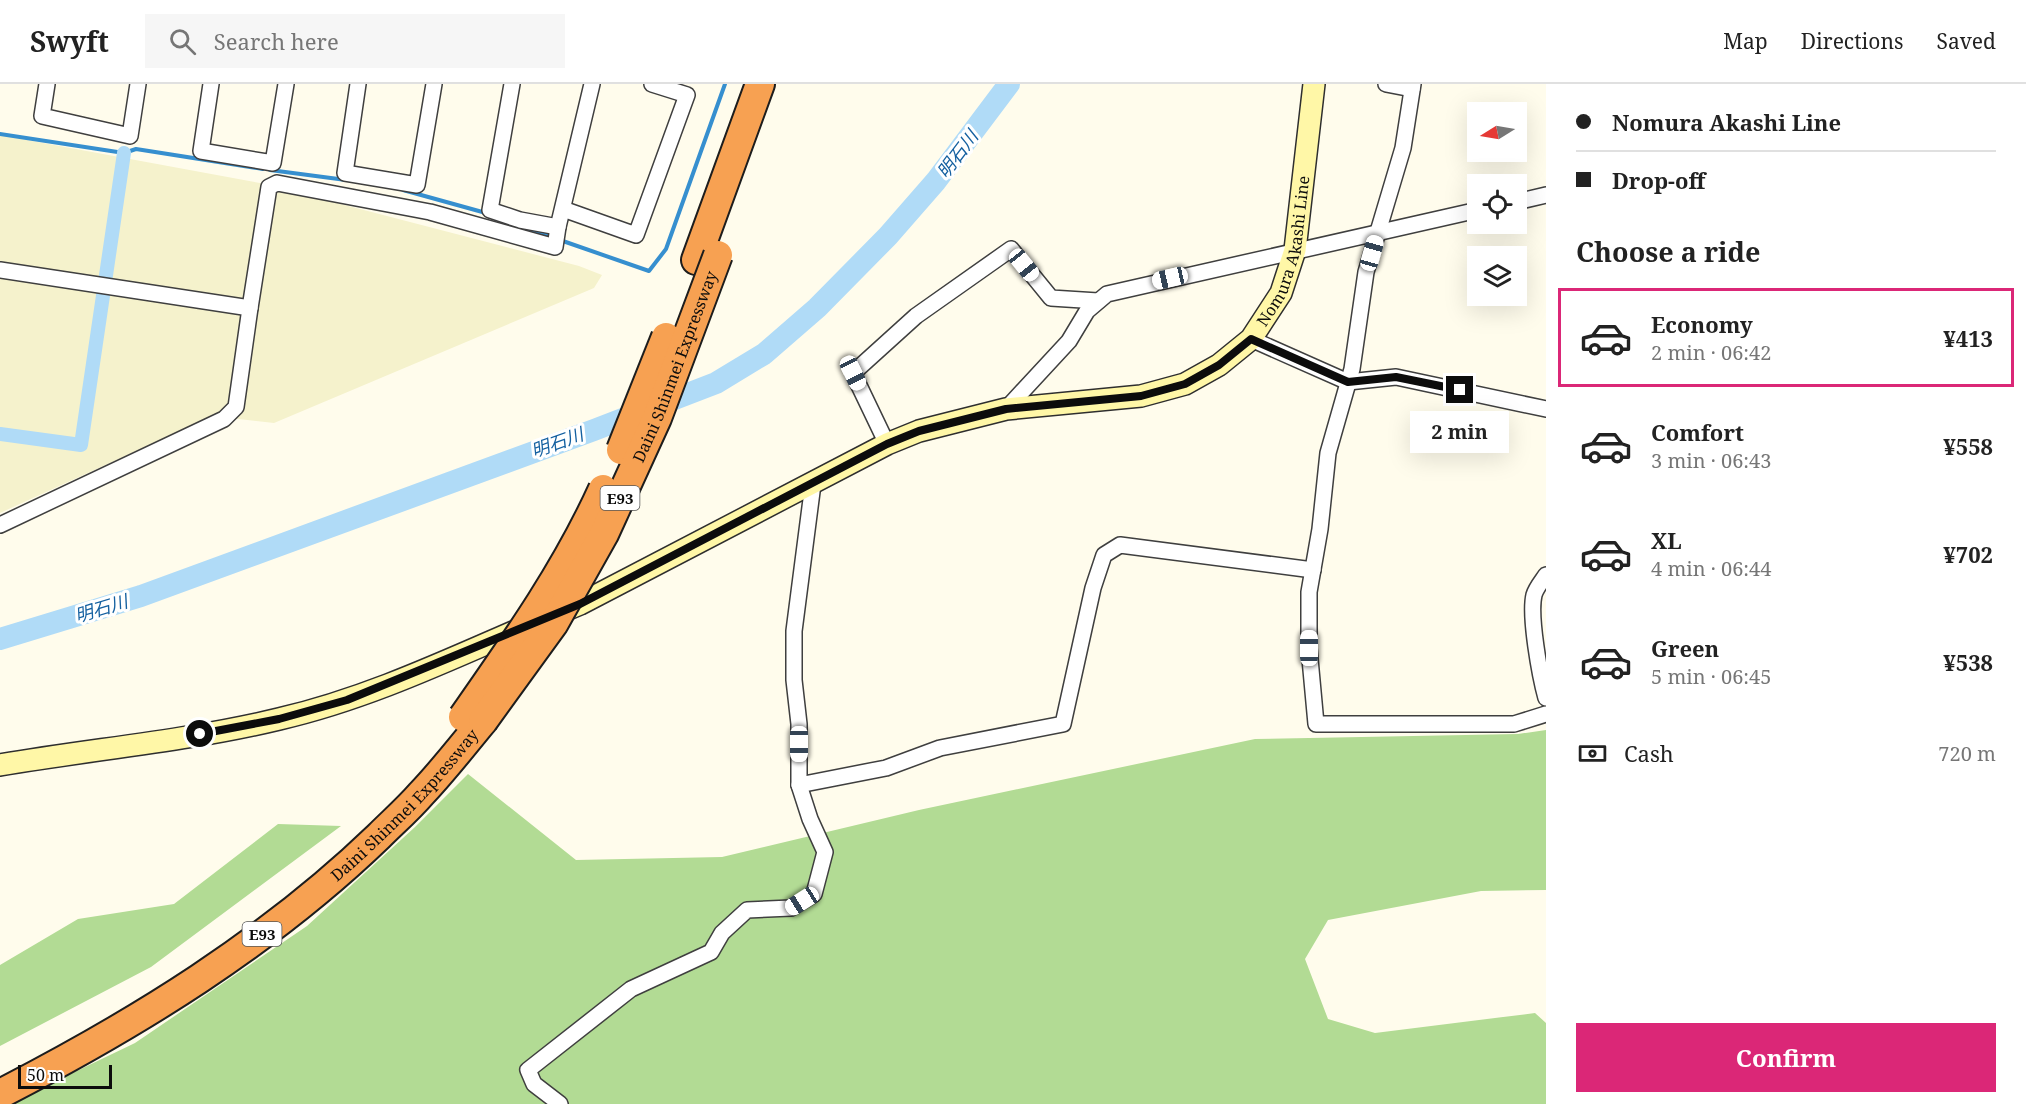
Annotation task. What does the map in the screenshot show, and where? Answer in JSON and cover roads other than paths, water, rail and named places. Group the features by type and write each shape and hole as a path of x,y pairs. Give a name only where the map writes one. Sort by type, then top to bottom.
{"highway":[{"name":"Daini Shinmei Expressway","path":"0,1094 131,1022 199,980 289,915 349,865 420,795 473,719 554,623 604,534 657,418 760,84"},
{"name":"Daini Shinmei Expressway","path":"707,257 780,84"},
{"name":"Daini Shinmei Expressway","path":"0,1073 102,1017 180,970 279,899 335,852 473,719"}],"main road":[{"name":"Nomura Akashi Line","path":"0,765 73,752 180,738 279,719 347,700 580,604 887,444 919,431 1006,409 1141,396 1185,384 1219,365 1251,339 1281,293 1295,250 1314,84"}],"street":[{"path":"47,84 42,116 130,136 138,84"},
{"path":"211,84 201,152 273,163 286,84"},
{"path":"358,84 345,173 417,185 434,84"},
{"path":"512,84 490,210 520,220 558,227"},
{"path":"0,525 224,419 236,406 269,187 277,183 430,212 555,247 592,84"},
{"path":"563,210 636,234 687,96 652,84"},
{"path":"1386,84 1413,86 1403,148 1366,272 1352,369 1328,453 1320,529 1309,592 1309,648 1316,724 1514,724 1546,714"},
{"path":"1527,199 1546,195"},
{"path":"1006,409 1069,341 1087,311 1107,294 1467,213"},
{"path":"887,444 853,373 916,316 1011,249 1051,298 1098,301"},
{"path":"0,270 250,308"},
{"path":"1251,339 1348,382 1396,377 1546,409"},
{"path":"560,1104 534,1084 528,1070 558,1044 631,989 711,952 722,933 747,910 791,908 814,894 825,852 810,819 799,784 799,724 794,680 794,631 813,484"},
{"path":"799,784 886,768 940,748 1063,724 1093,588 1104,555 1120,545 1313,570"},
{"path":"1546,575 1534,594 1534,621 1540,678 1546,698"}],"waterway":[{"path":"560,240 649,271 666,249 725,84"},
{"name":"明石川","path":"0,639 141,596 716,383 764,354 817,308 888,236 936,181 1009,84"},
{"path":"0,134 124,153 136,149 263,169"},
{"path":"0,434 81,445 124,153"},
{"path":"270,170 346,180"},
{"path":"403,190 486,213"},
{"path":"529,229 553,237"}]}
